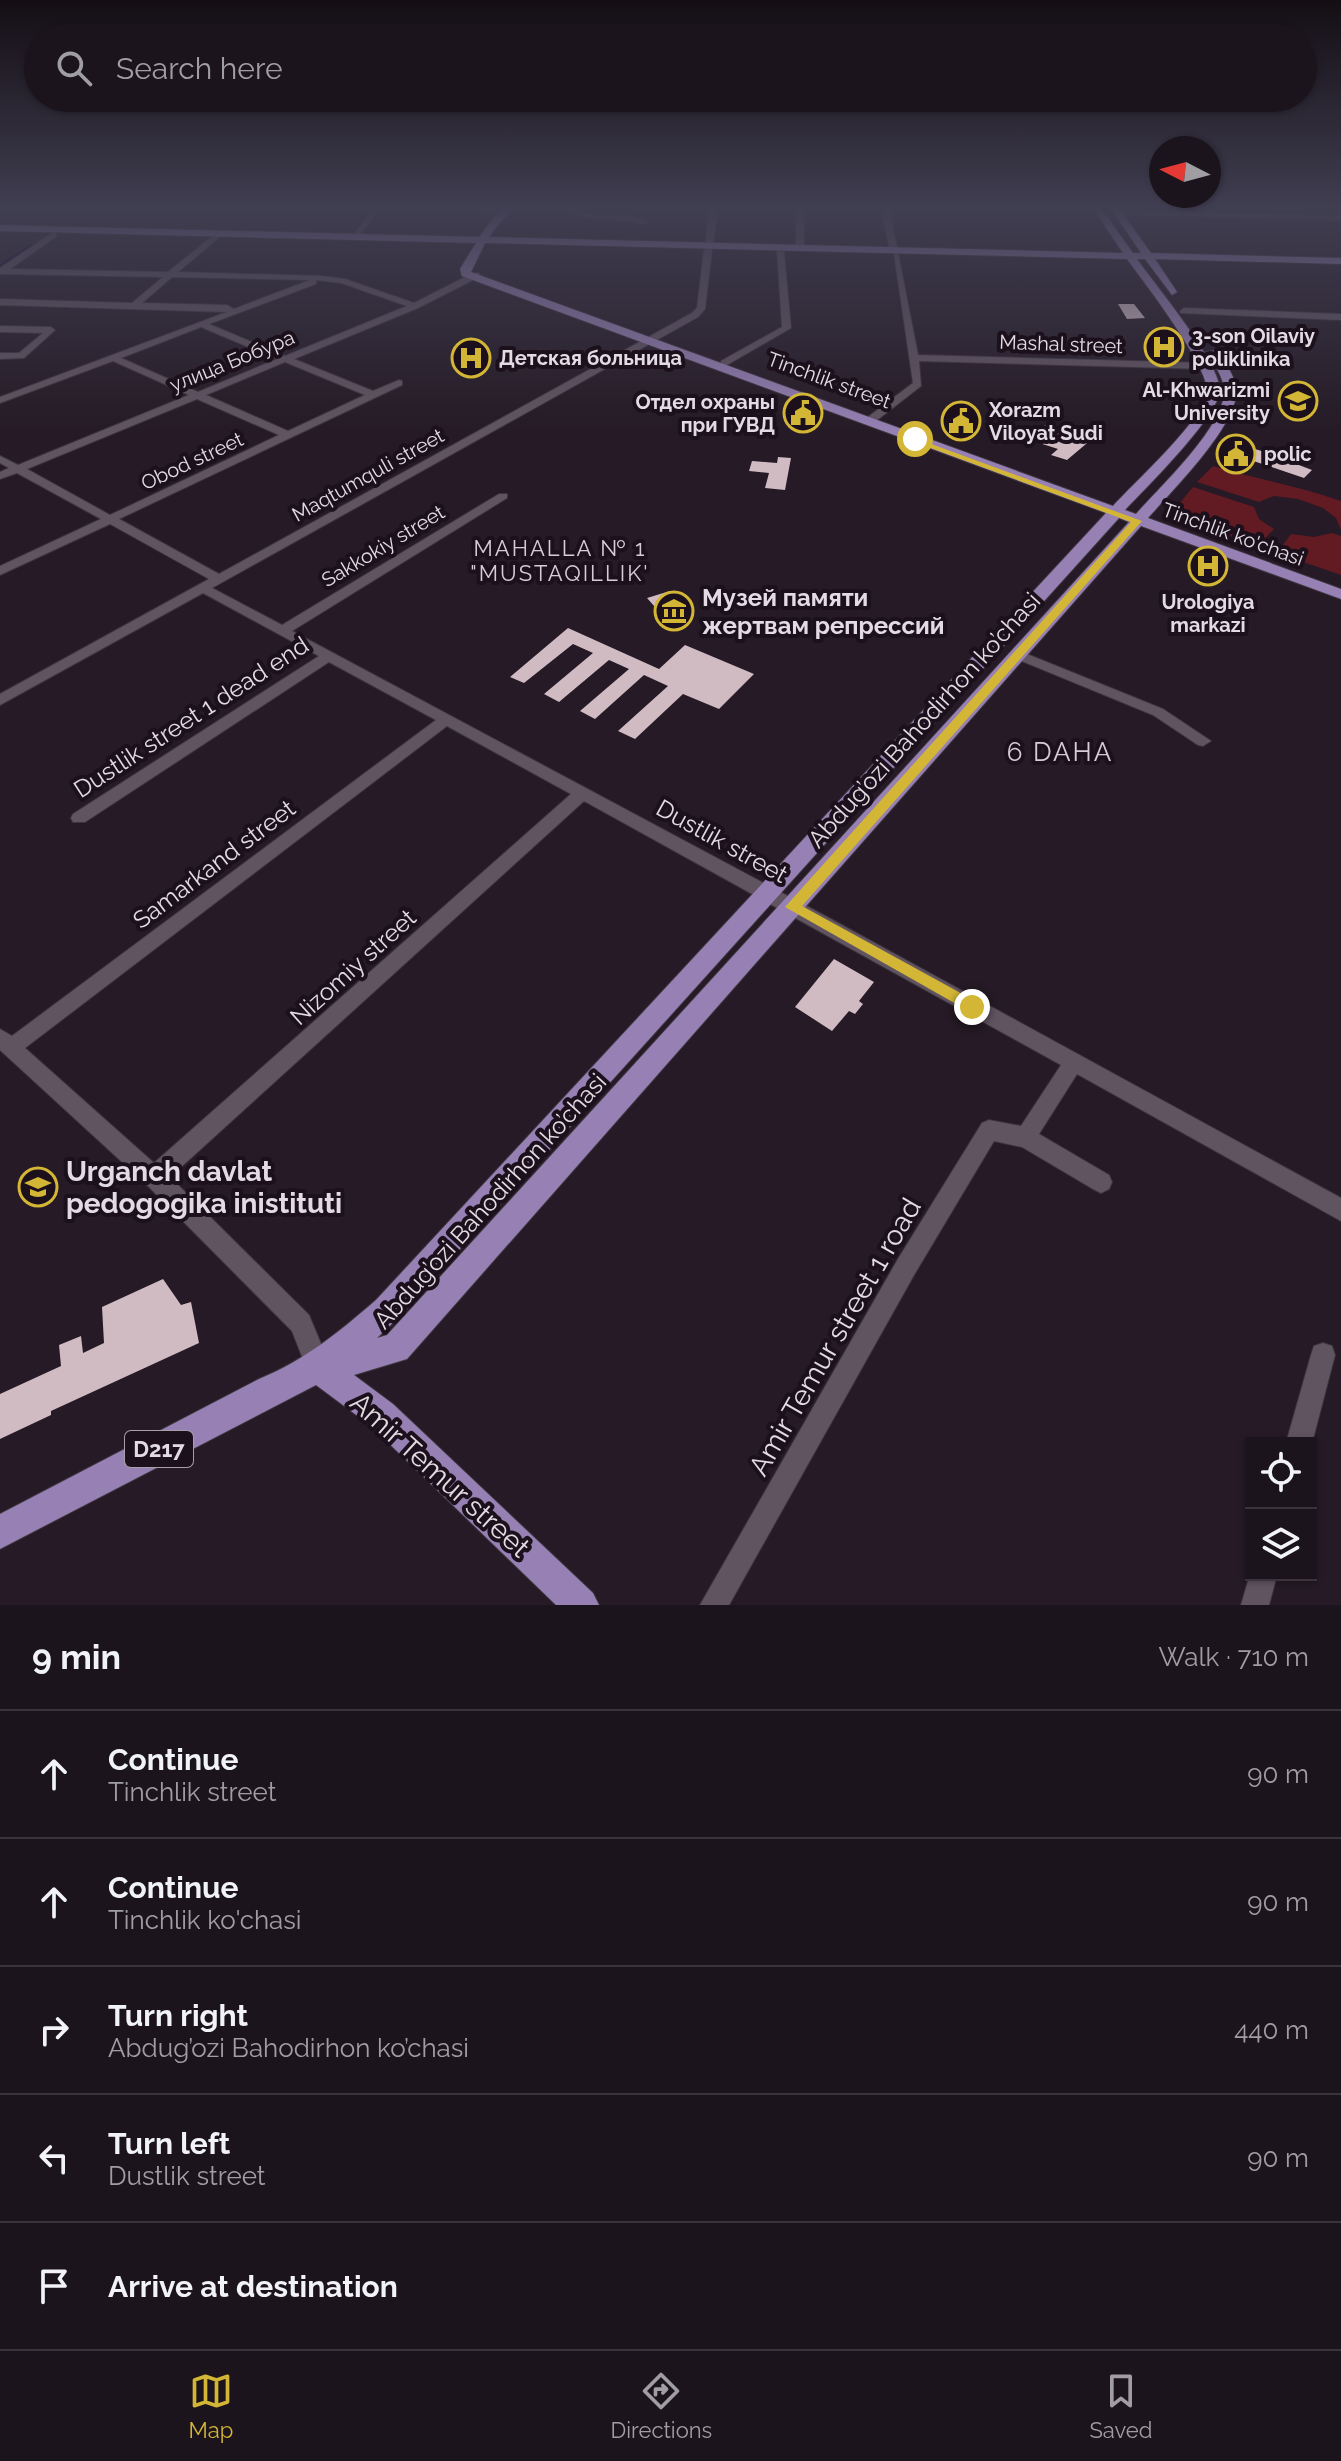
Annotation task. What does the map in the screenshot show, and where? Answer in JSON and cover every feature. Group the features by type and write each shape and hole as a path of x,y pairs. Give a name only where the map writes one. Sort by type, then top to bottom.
{"main road":[{"name":"Tinchlik street","path":"489,282 871,420"},
{"name":"Abdug’ozi Bahodirhon ko’chasi","path":"320,1369 386,1310 767,893 1223,418 1231,395 1228,380 1203,353 1157,282"},
{"name":"Abdug’ozi Bahodirhon ko’chasi","path":"1160,282 1184,311 1203,353"},
{"name":"Tinchlik street","path":"650,340 724,363 871,420"},
{"name":"Tinchlik ko'chasi","path":"871,420 1341,594"},
{"name":"Abdug’ozi Bahodirhon ko’chasi","path":"320,1369 396,1348 1017,654 1130,514"},
{"path":"1130,514 1341,588"},
{"name":"D217","path":"0,1532 270,1390 298,1381 320,1369"},
{"name":"Amir Temur street","path":"320,1369 382,1415 565,1599"}],"street":[{"path":"135,305 163,282"},
{"path":"0,400 312,282"},
{"path":"335,282 415,306"},
{"name":"улица Бобура","path":"0,476 415,306 462,282"},
{"name":"Maqtumquli street","path":"0,700 650,340 700,310 704,282"},
{"path":"724,363 787,328 783,282"},
{"path":"871,420 916,388 914,358 900,282"},
{"path":"0,302 227,308 233,312"},
{"path":"13,312 25,303"},
{"path":"1184,311 1341,317"},
{"path":"200,324 373,395"},
{"path":"0,329 51,330 21,356 0,356"},
{"name":"Mashal street","path":"914,358 1203,353"},
{"path":"114,358 287,435"},
{"name":"Obod street","path":"0,571 399,383"},
{"name":"Dustlik street","path":"0,459 109,519 284,630 1341,1210"},
{"name":"Sakkokiy street","path":"284,630 503,496"},
{"path":"1017,654 1158,712 1203,741"},
{"name":"Dustlik street 1 dead end","path":"79,818 330,655"},
{"name":"Samarkand street","path":"5,1043 447,719"},
{"name":"Nizomiy street","path":"154,1177 583,793"},
{"path":"5,1043 154,1177 301,1323 320,1369"},
{"path":"1025,1138 1073,1063"},
{"name":"Amir Temur street 1 road","path":"714,1605 906,1267 989,1130 1025,1138 1101,1182"},
{"path":"1301,1437 1323,1355"},
{"path":"1255,1605 1261,1581"}],"shaded area":[{"path":"1213,466 1341,501 1341,530 1336,518 1323,508 1298,499 1274,496 1259,502 1197,482"},
{"path":"1193,487 1254,507 1259,519 1274,529 1257,547 1169,516"},
{"path":"1332,533 1341,536 1341,575 1277,553 1291,534 1314,537"}],"building":[{"path":"1118,304 1134,304 1145,318 1127,319"},
{"path":"1045,425 1075,435 1084,428 1099,433 1067,460 1051,455 1058,449 1027,439"},
{"path":"1228,441 1312,470 1304,478 1218,449"},
{"path":"778,457 791,458 785,490 765,488 769,473 749,471 752,461 777,463"},
{"name":"Музей памяти жертвам репрессий","path":"670,591 694,616 670,624 647,598"},
{"path":"568,628 659,669 685,645 754,674 719,709 683,694 635,739 618,731 668,686 644,675 595,719 580,711 629,669 609,660 559,702 544,694 593,653 573,644 524,683 510,677"},
{"path":"834,959 874,982 859,1001 863,1004 855,1014 849,1011 832,1031 795,1007"},
{"path":"163,1279 181,1305 191,1302 199,1343 51,1411 51,1415 0,1439 0,1394 61,1366 59,1345 81,1336 83,1353 104,1343 102,1307"}],"place":[{"name":"3-son Oilaviy poliklinika","path":"1164,347"},
{"name":"Детская больница","path":"471,358"},
{"name":"Al-Khwarizmi University","path":"1298,401"},
{"name":"Отдел охраны при ГУВД","path":"803,413"},
{"name":"Xorazm Viloyat Sudi","path":"961,421"},
{"name":"polic","path":"1236,454"},
{"name":"Urologiya markazi","path":"1208,566"},
{"name":"Музей памяти жертвам репрессий","path":"674,611"},
{"name":"Urganch davlat pedogogika inistituti","path":"38,1187"}],"district":[{"name":"MAHALLA № 1 \"MUSTAQILLIK'","path":"560,560"},
{"name":"6 DAHA","path":"1060,752"}],"route":[{"path":"915,439 1138,521 792,907 972,1007"}]}
